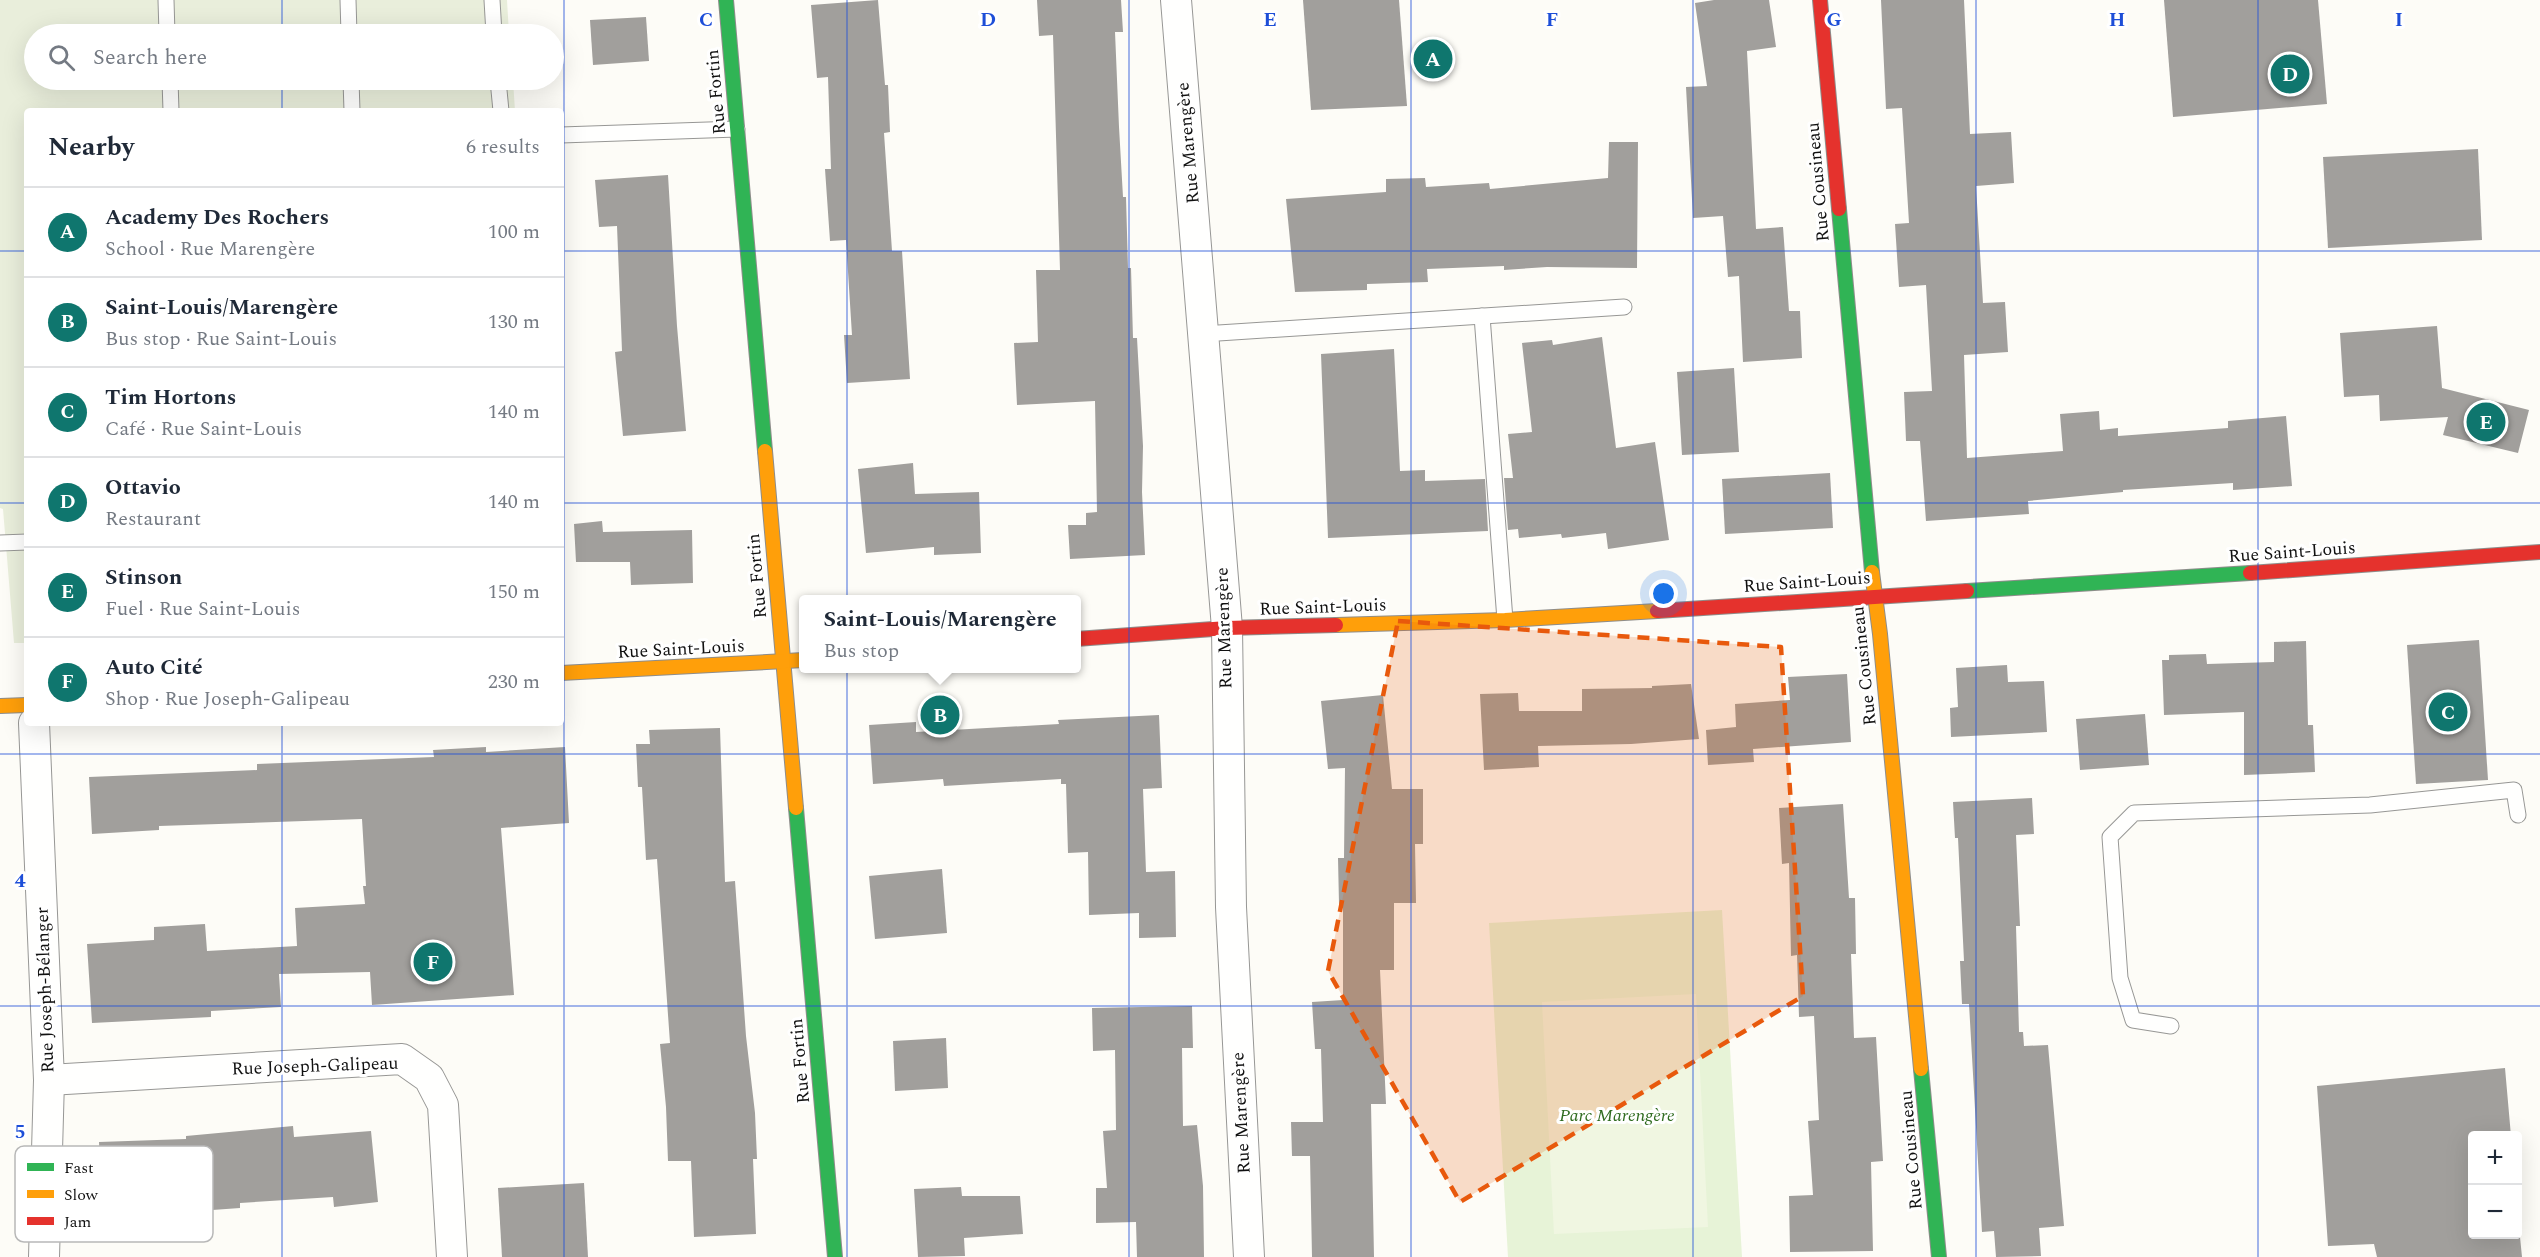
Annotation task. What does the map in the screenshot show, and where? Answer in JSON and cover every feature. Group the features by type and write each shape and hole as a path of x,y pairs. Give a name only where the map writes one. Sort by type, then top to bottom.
{"street":[{"name":"Rue Fortin","path":"726,0 835,1257"},
{"name":"Rue Marengère","path":"1176,0 1227,628 1231,907 1249,1257"},
{"name":"Rue Cousineau","path":"1820,0 1874,596 1881,646 1939,1257"},
{"name":"Rue Saint-Louis","path":"1081,639 1227,628 1505,620 2352,567 2540,552"},
{"name":"Rue Saint-Louis","path":"564,674 799,660"},
{"path":"0,706 24,705"},
{"name":"Rue Joseph-Bélanger","path":"34,726 49,1080 47,1146"},
{"name":"Rue Joseph-Galipeau","path":"49,1080 402,1059 429,1078 443,1105 452,1257"},
{"name":"Rue Joseph-Bélanger","path":"44,1242 44,1257"}],"lane":[{"path":"166,0 167,24"},
{"path":"348,0 349,24"},
{"path":"492,0 494,24"},
{"path":"170,90 171,108"},
{"path":"351,90 352,108"},
{"path":"499,90 501,108"},
{"path":"564,135 737,129"},
{"path":"1203,334 1624,307"},
{"path":"1482,316 1505,620"},
{"path":"0,543 24,542"},
{"path":"2171,1026 2133,1020 2120,978 2110,837 2134,813 2370,805 2514,790 2518,815"}],"highlighted area":[{"path":"1398,621 1781,647 1803,996 1460,1202 1328,971"}],"green space":[{"path":"0,0 507,0 508,24 24,24 24,90 514,90 515,108 24,108 24,643 14,643 3,509 0,508"},
{"name":"Parc Marengère","path":"1722,910 1742,1257 1508,1257 1489,923"},
{"path":"1696,994 1708,1227 1554,1234 1542,1002"}],"building":[{"path":"878,0 885,85 888,85 890,132 884,133 892,251 902,251 910,379 847,383 844,335 852,335 846,240 830,241 825,169 831,169 828,77 817,78 811,5"},
{"path":"1037,0 1121,0 1123,32 1115,32 1119,127 1123,197 1126,197 1128,268 1131,268 1133,338 1137,338 1143,446 1142,492 1145,555 1070,559 1068,525 1086,525 1086,513 1097,512 1095,401 1017,405 1014,343 1038,342 1036,270 1060,270 1053,35 1039,36"},
{"path":"1303,0 1399,0 1407,106 1311,110"},
{"path":"1714,0 1769,0 1776,47 1747,51 1756,229 1783,227 1789,311 1800,311 1802,358 1743,362 1739,276 1728,277 1723,216 1693,218 1686,87 1707,86 1695,3"},
{"path":"1881,0 1964,0 1970,134 2011,132 2014,183 1976,186 1983,303 2005,302 2008,352 1964,355 1967,458 2063,451 2060,414 2099,411 2100,430 2118,428 2118,436 2228,428 2228,421 2286,416 2292,486 2233,490 2233,483 2123,490 2123,492 2028,501 2029,514 1926,521 1920,441 1906,441 1904,392 1932,391 1926,285 1899,287 1895,224 1909,223 1902,108 1886,109"},
{"path":"2164,0 2318,0 2327,104 2173,117"},
{"path":"646,17 649,61 593,65 590,20"},
{"path":"1609,142 1638,142 1637,268 1547,267 1504,270 1504,266 1427,269 1428,282 1367,284 1367,290 1295,292 1286,199 1386,192 1386,179 1425,178 1426,187 1489,183 1490,189 1608,178"},
{"path":"2478,149 2482,240 2328,248 2323,157"},
{"path":"668,175 686,431 623,436 615,352 622,351 617,226 599,227 595,180"},
{"path":"2437,326 2442,388 2529,410 2518,453 2443,435 2448,417 2380,421 2379,395 2344,397 2340,333"},
{"path":"1602,337 1616,448 1655,442 1669,540 1608,549 1606,533 1562,538 1561,534 1519,538 1518,529 1508,530 1504,478 1513,478 1508,434 1532,432 1522,343 1552,340 1553,345"},
{"path":"1394,349 1400,471 1425,470 1425,481 1485,479 1488,531 1328,538 1321,354"},
{"path":"1734,368 1739,452 1682,455 1677,372"},
{"path":"913,463 915,494 979,492 981,553 934,555 934,547 866,553 858,469"},
{"path":"1830,473 1833,528 1725,534 1722,479"},
{"path":"602,521 603,532 692,530 693,583 631,585 630,562 576,562 574,524"},
{"path":"2479,640 2488,780 2416,784 2407,645"},
{"path":"2306,641 2308,725 2313,725 2315,772 2244,775 2244,712 2164,715 2162,660 2169,660 2169,655 2206,654 2207,664 2274,662 2274,642"},
{"path":"2007,665 2008,682 2044,681 2047,732 1951,737 1950,708 1958,707 1956,668"},
{"path":"1847,674 1851,742 1753,749 1754,762 1708,765 1706,730 1736,727 1735,704 1790,700 1788,677"},
{"path":"1691,684 1699,739 1631,744 1538,746 1539,767 1484,770 1480,694 1518,693 1519,711 1582,711 1582,689 1652,688 1652,686"},
{"path":"1383,695 1392,789 1423,789 1423,844 1415,844 1416,903 1394,903 1394,970 1380,970 1386,1104 1371,1104 1374,1257 1312,1257 1310,1156 1292,1156 1291,1122 1323,1122 1321,1049 1315,1049 1312,1002 1343,1000 1343,904 1339,904 1338,858 1344,858 1345,768 1328,769 1321,701"},
{"path":"2145,714 2149,765 2080,770 2076,719"},
{"path":"1159,715 1162,788 1143,789 1146,872 1175,871 1176,937 1139,938 1139,913 1089,915 1088,852 1068,853 1066,784 1061,784 1061,779 944,786 943,779 873,784 869,725 916,722 916,732 1059,724 1058,720"},
{"path":"720,728 725,882 735,881 746,1036 755,1113 757,1159 753,1159 756,1234 694,1237 691,1161 668,1161 660,1044 670,1043 657,859 646,860 642,787 638,787 636,744 650,744 649,730"},
{"path":"486,747 486,752 565,747 569,823 501,828 514,995 372,1005 370,972 279,974 281,1007 211,1011 211,1017 92,1023 87,944 154,940 154,927 205,924 207,951 297,946 295,908 365,904 363,886 366,886 362,819 159,826 159,830 92,834 89,777 257,770 257,764 434,757 433,750"},
{"path":"2032,798 2034,834 2016,835 2020,926 2016,926 2019,1032 2023,1032 2024,1046 2048,1045 2064,1226 2039,1228 2041,1256 1996,1257 1994,1231 1982,1232 1969,1004 1962,1004 1960,961 1964,961 1958,838 1955,838 1953,802"},
{"path":"1843,804 1849,898 1855,898 1856,954 1851,954 1854,1038 1876,1037 1883,1161 1871,1162 1873,1251 1790,1252 1789,1196 1813,1195 1808,1121 1819,1120 1814,1016 1799,1017 1797,955 1791,956 1789,863 1782,864 1779,808"},
{"path":"942,869 947,933 875,939 869,876"},
{"path":"1192,1006 1193,1048 1182,1048 1183,1126 1197,1125 1203,1186 1204,1257 1137,1257 1136,1222 1096,1223 1096,1188 1107,1188 1103,1131 1116,1130 1115,1050 1093,1051 1092,1008"},
{"path":"946,1038 948,1088 895,1091 893,1041"},
{"path":"2505,1068 2511,1131 2468,1131 2468,1239 2520,1239 2522,1257 2377,1257 2374,1244 2328,1246 2317,1086"},
{"path":"293,1126 294,1137 371,1131 378,1202 334,1207 333,1197 240,1203 240,1208 213,1210 213,1146 99,1146 99,1142 186,1139 186,1136"},
{"path":"584,1183 588,1257 502,1257 498,1188"},
{"path":"961,1187 962,1196 1020,1196 1023,1234 964,1238 965,1256 918,1257 914,1189"}],"traffic: fast":[{"path":"726,0 765,451"},
{"path":"1839,209 1872,572"},
{"path":"1967,591 2250,573"},
{"path":"796,808 835,1257"},
{"path":"1921,1069 1939,1257"}],"traffic: slow":[{"path":"765,451 796,808"},
{"path":"1872,572 1880,634 1921,1069"},
{"path":"1336,625 1505,620 1657,611"},
{"path":"564,673 799,660"},
{"path":"0,706 24,705"}],"traffic: jam":[{"path":"1820,0 1839,209"},
{"path":"2250,573 2540,552"},
{"path":"1657,611 1967,591"},
{"path":"1081,639 1227,628 1336,625"}],"place":[{"name":"Academy Des Rochers","path":"1433,59"},
{"name":"Ottavio","path":"2290,74"},
{"name":"Stinson","path":"2486,422"},
{"name":"Tim Hortons","path":"2448,712"},
{"name":"Saint-Louis/Marengère","path":"940,715"},
{"name":"Auto Cité","path":"433,962"}]}
